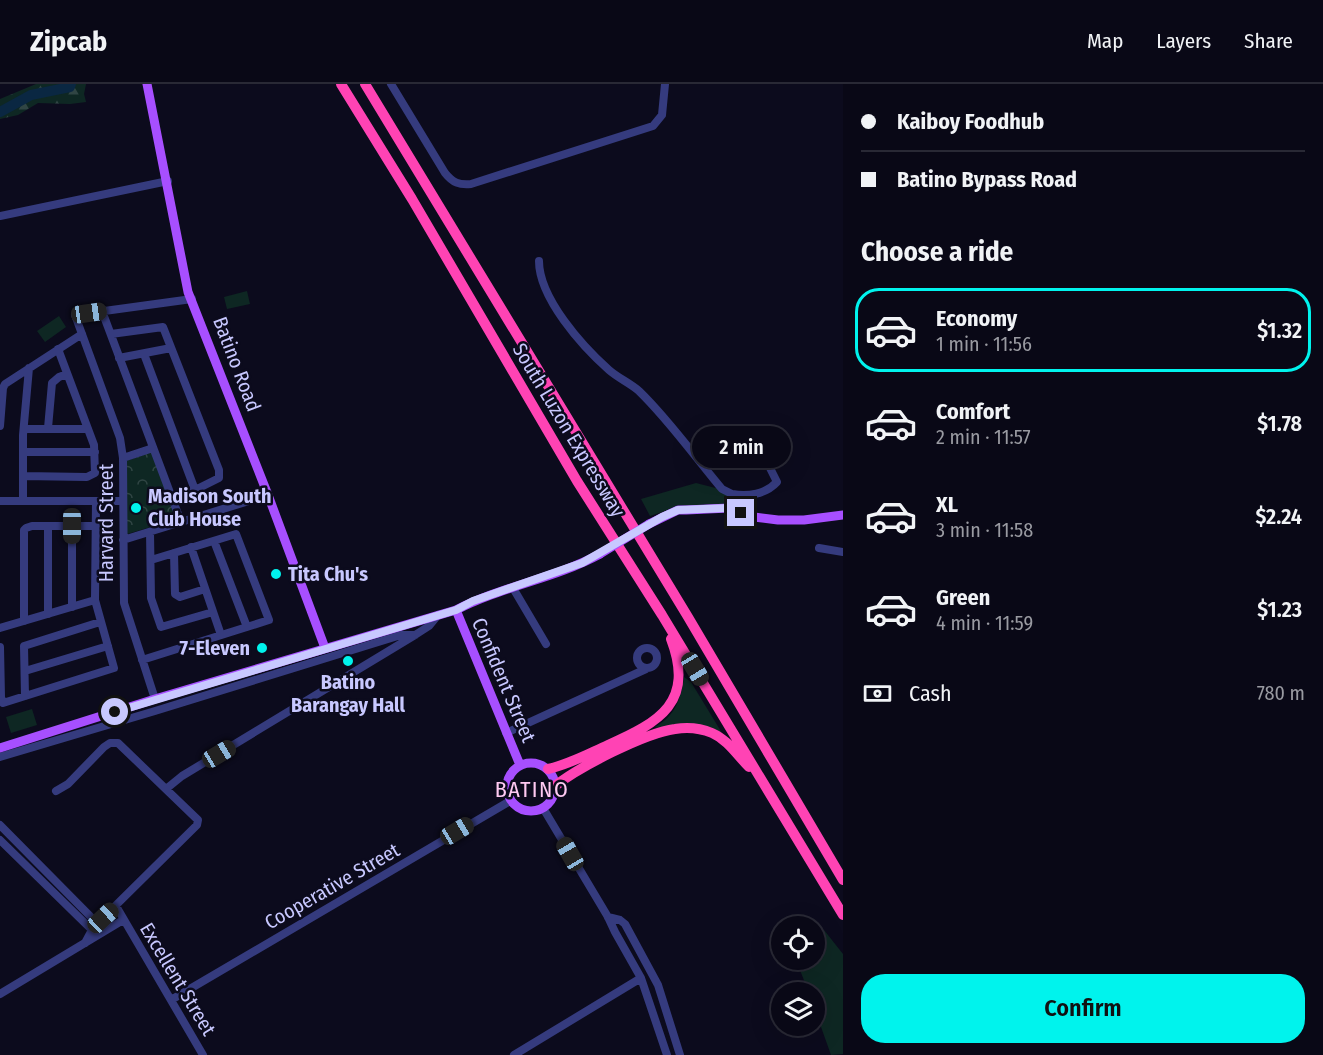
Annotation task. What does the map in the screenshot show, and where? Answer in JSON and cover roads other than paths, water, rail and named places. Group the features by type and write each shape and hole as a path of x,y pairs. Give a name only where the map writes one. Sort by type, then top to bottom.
{"highway":[{"name":"South Luzon Expressway","path":"341,84 412,199 578,481 662,615 843,915"},
{"name":"South Luzon Expressway","path":"365,84 670,587 843,880"},
{"path":"548,769 567,765 634,734 659,718 670,706 677,693 679,667 677,654 662,615"},
{"path":"555,786 571,774 616,751 655,734 686,728 704,730 723,739 760,777"}],"main road":[{"name":"Batino Road","path":"147,84 168,181 188,292 325,648"},
{"path":"0,748 155,699 456,610 473,601 566,570 600,554 678,510 729,508 754,517 778,520 804,520 843,515"},
{"name":"Confident Street","path":"456,610 520,765"},
{"path":"535,763 548,769 555,786 552,799 543,808 529,811 510,801 506,791 507,780 512,771 520,765 535,763"}],"street":[{"path":"391,84 445,173 452,181 461,185 522,169 653,126 662,115 664,84"},
{"path":"0,216 168,181"},
{"path":"539,261 539,271 544,287 568,325 609,370 638,390 722,489 742,496 769,491 777,482 769,466"},
{"path":"181,522 102,311 192,298"},
{"name":"Harvard Street","path":"102,311 75,315 120,438 123,458 124,603 155,699"},
{"path":"111,334 163,327 201,422 219,474 217,480 195,490 172,496"},
{"path":"0,426 3,388 12,379 82,334"},
{"path":"119,358 171,348"},
{"path":"23,476 92,476 95,473 95,453 88,429 58,349"},
{"path":"144,354 195,490"},
{"path":"23,501 24,429 29,368"},
{"path":"48,428 52,383 67,374"},
{"path":"24,429 88,429"},
{"path":"123,458 153,448"},
{"path":"23,453 95,453"},
{"path":"729,508 734,499 732,494"},
{"path":"123,540 268,495"},
{"path":"0,501 123,501"},
{"path":"0,647 3,703 114,668 95,600 96,501"},
{"path":"24,621 24,530 32,526 95,526"},
{"path":"48,526 48,614"},
{"path":"72,526 72,607"},
{"path":"150,532 151,598 161,627 213,612"},
{"path":"142,660 269,620 236,534 151,560"},
{"path":"214,540 247,627"},
{"path":"191,548 221,635"},
{"path":"819,548 843,552"},
{"path":"174,553 175,594 180,597 205,589"},
{"path":"513,588 546,644"},
{"path":"0,628 95,600"},
{"path":"166,789 182,776 415,635 429,626 438,615"},
{"path":"25,696 24,646 100,622"},
{"path":"0,757 401,635 415,635"},
{"path":"25,671 108,645"},
{"path":"506,733 646,669"},
{"path":"56,791 68,784 110,742 118,743 198,820 196,825 92,930 85,944"},
{"name":"Cooperative Street","path":"171,1000 510,801"},
{"path":"543,808 608,917 641,978 667,1055"},
{"path":"0,825 90,916"},
{"path":"0,840 92,930"},
{"name":"Excellent Street","path":"116,906 203,1055"},
{"path":"608,917 625,924 658,985 680,1055"},
{"path":"0,994 123,920"},
{"path":"514,1055 641,978"}],"waterway":[{"path":"0,112 31,95 70,87 71,84"}],"place":[{"name":"Madison South Club House","path":"136,508"},
{"name":"Tita Chu's","path":"276,574"},
{"name":"7-Eleven","path":"262,648"},
{"name":"Batino Barangay Hall","path":"348,661"}],"district":[{"name":"BATINO","path":"532,789"}]}
